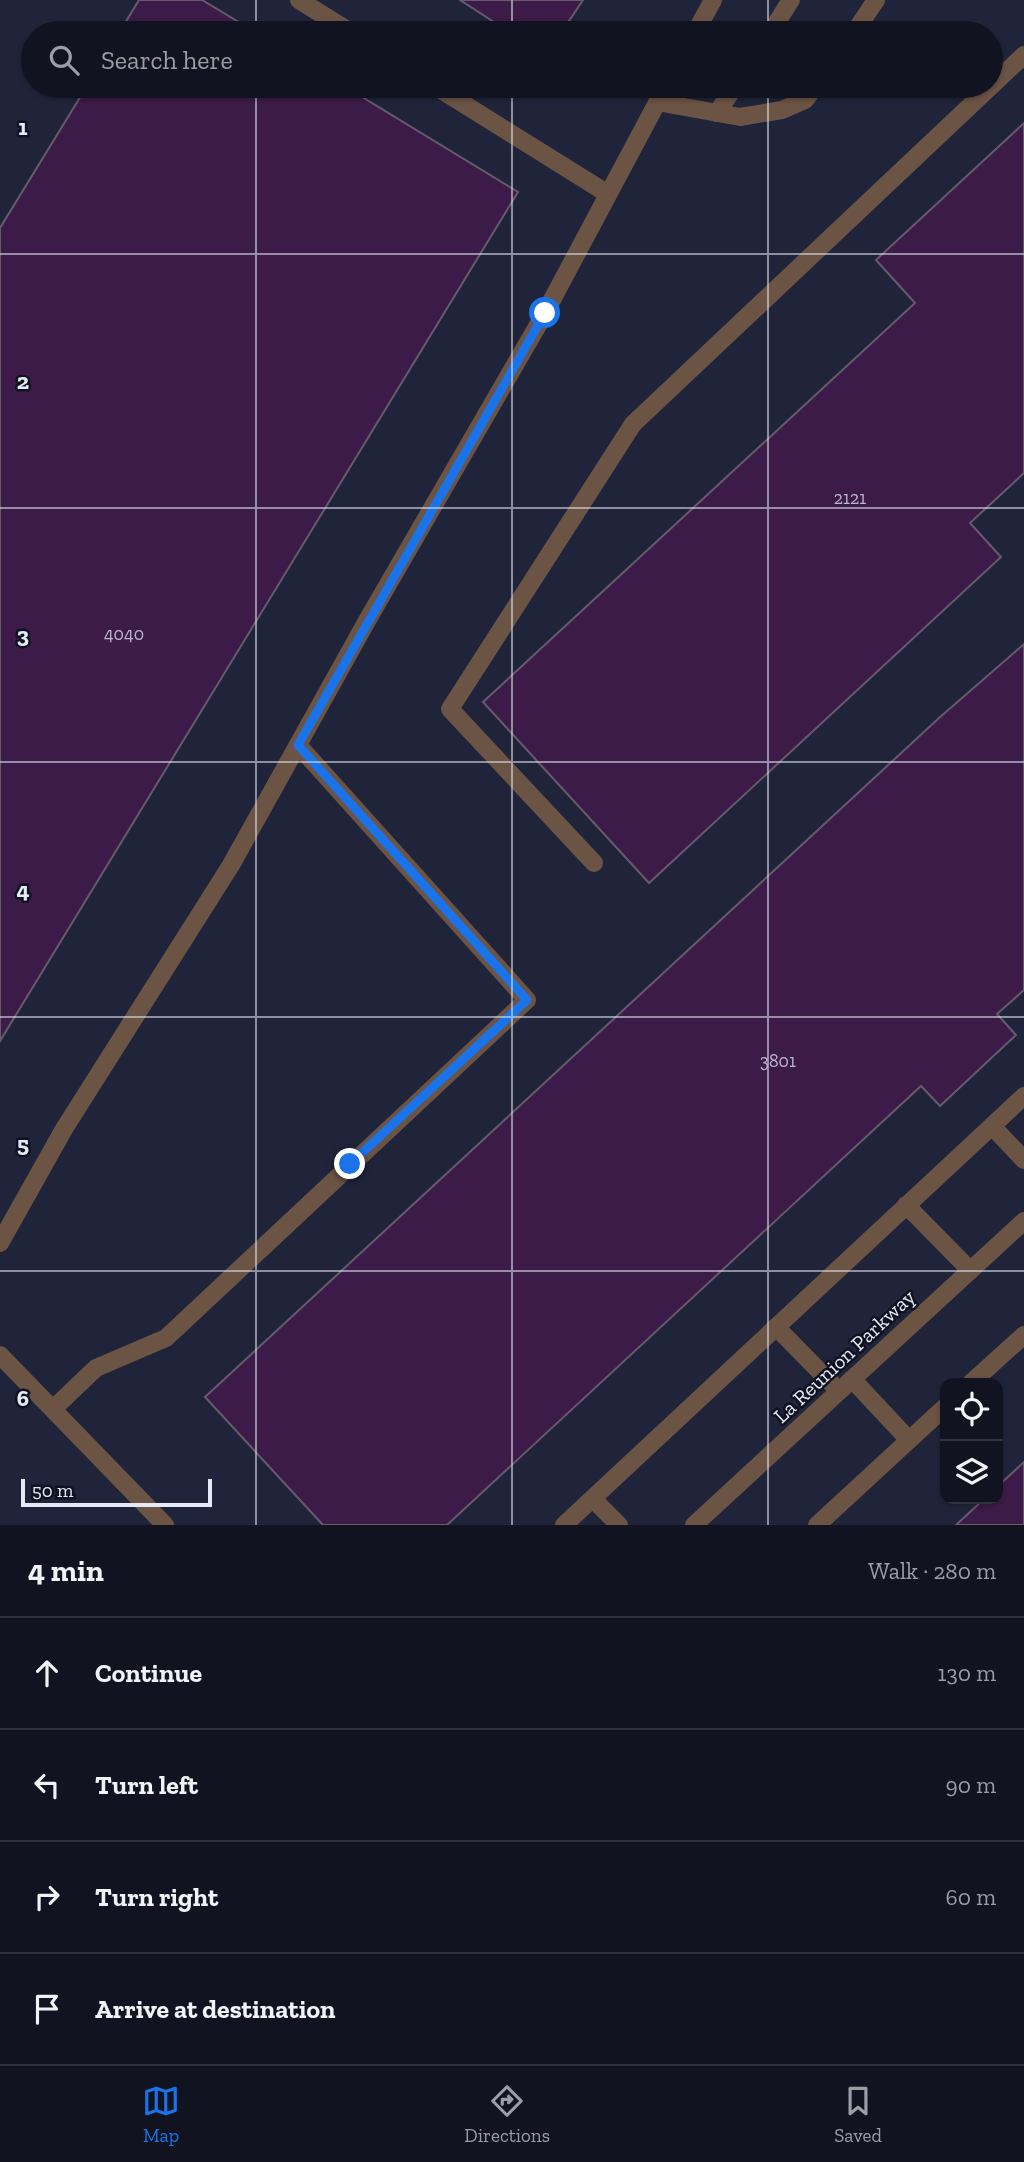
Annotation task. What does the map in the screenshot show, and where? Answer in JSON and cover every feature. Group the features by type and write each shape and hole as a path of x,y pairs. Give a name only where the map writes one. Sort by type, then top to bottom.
{"street":[{"path":"299,0 333,21"},
{"path":"702,21 713,0"},
{"path":"777,21 791,0"},
{"path":"862,21 876,0"},
{"path":"1003,75 1024,55"},
{"path":"454,98 608,194"},
{"path":"0,1243 64,1129 231,865 545,313 659,98"},
{"path":"718,113 727,98"},
{"path":"657,102 740,117 782,110 807,98"},
{"path":"594,863 450,709 633,425 979,98"},
{"path":"53,1409 96,1368 166,1338 527,1000 298,745"},
{"path":"564,1525 1024,1096"},
{"path":"992,1126 1024,1160"},
{"path":"906,1205 970,1270"},
{"name":"La Reunion Parkway","path":"694,1525 1024,1221"},
{"path":"776,1327 909,1440"},
{"path":"977,1378 1024,1335"},
{"path":"0,1355 165,1525"},
{"path":"817,1525 940,1412"},
{"path":"593,1499 619,1525"}],"shaded area":[{"path":"0,0 1024,0 1024,1525 0,1525"}],"building":[{"path":"139,0 202,0 237,21 126,21"},
{"path":"460,0 583,0 569,21 492,21"},
{"path":"80,98 364,98 518,192 0,1041 0,228"},
{"path":"1024,123 1024,473 970,523 1001,557 649,883 483,702 915,303 876,260"},
{"path":"1024,644 1024,990 997,1014 1016,1035 940,1106 921,1086 447,1525 323,1525 205,1397 939,718"},
{"path":"1024,1462 1024,1525 956,1525 979,1504 1003,1504 1003,1481"}],"route":[{"path":"350,1164 527,1000 298,745 545,313"}]}
